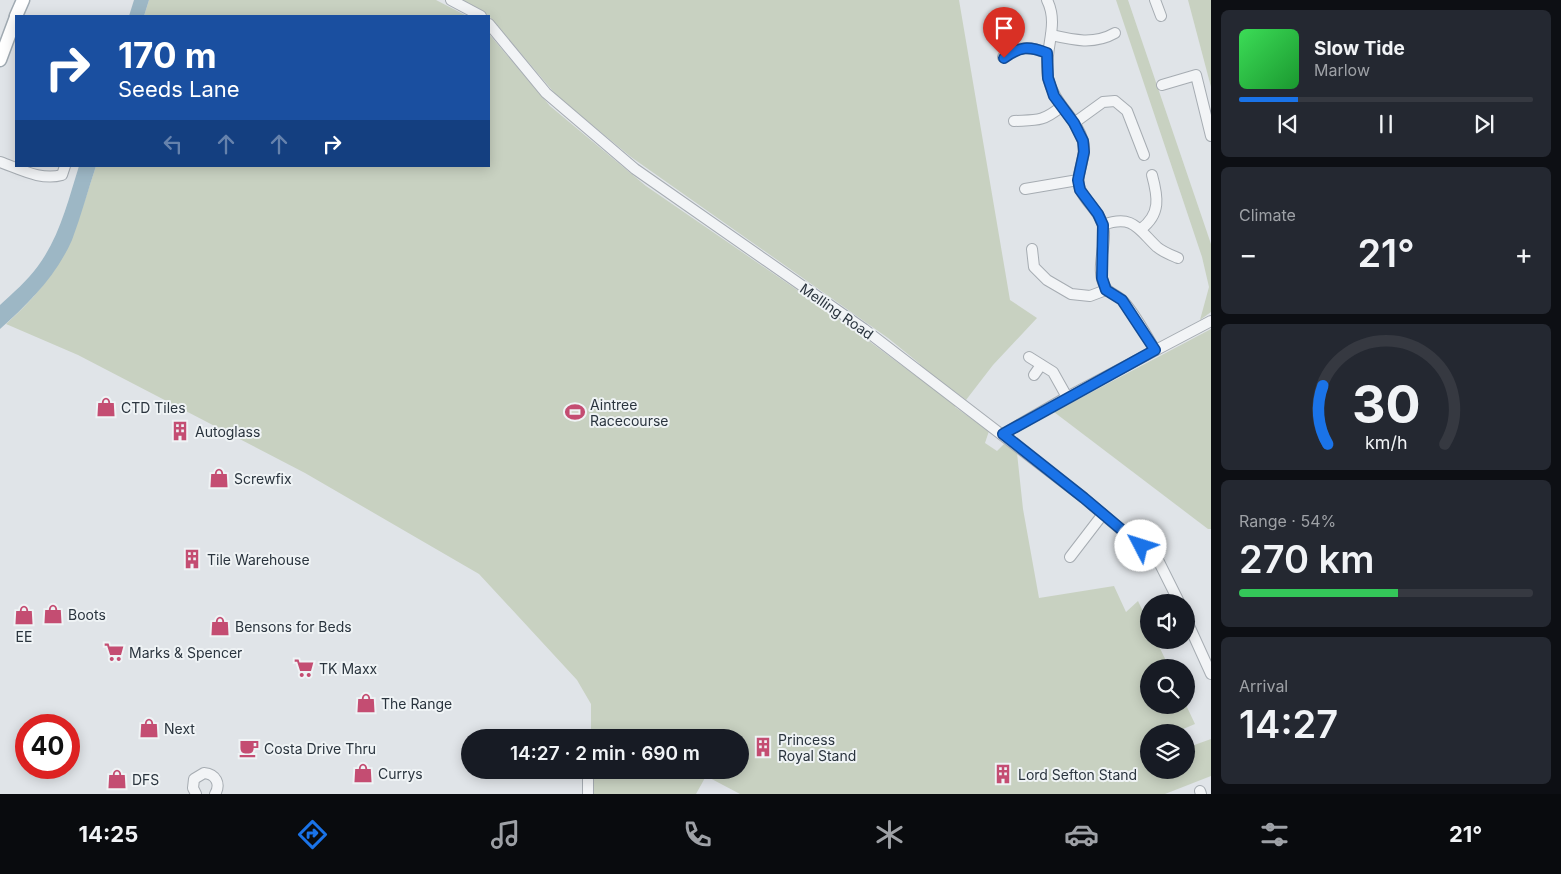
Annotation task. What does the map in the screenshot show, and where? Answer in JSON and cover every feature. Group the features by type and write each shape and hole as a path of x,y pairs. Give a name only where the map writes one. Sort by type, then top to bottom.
{"main road":[{"path":"17,15 22,0"},
{"path":"0,60 15,20"}],"street":[{"path":"451,0 479,15"},
{"path":"1047,0 1053,15 1054,28 1050,36 1047,53 1048,78 1054,96 1074,123 1083,141 1084,152 1078,180 1080,190 1098,214 1103,225 1102,278 1106,290 1122,300 1155,350"},
{"path":"1156,0 1161,16"},
{"name":"Melling Road","path":"490,25 546,93 635,169 864,329 1003,434 1103,514 1158,562 1175,594"},
{"path":"1050,36 1082,41 1103,40 1115,33"},
{"path":"1004,58 1021,47 1047,53"},
{"path":"1162,85 1196,74 1211,136"},
{"path":"1074,123 1103,102 1116,101 1127,111 1144,155"},
{"path":"1014,121 1035,122 1061,107"},
{"path":"0,162 35,175 51,178 62,175 65,167"},
{"path":"1141,229 1152,220 1157,208 1158,196 1152,175"},
{"path":"1025,189 1078,180"},
{"path":"1103,225 1112,222 1126,222 1141,229 1163,251 1178,258"},
{"path":"1032,249 1034,266 1048,280 1070,294 1090,296 1106,290"},
{"path":"1003,434 1067,397 1211,321"},
{"path":"1029,357 1053,372 1067,397"},
{"path":"1034,375 1041,364"},
{"path":"1070,558 1103,514"},
{"path":"1195,639 1211,674"},
{"path":"194,792 197,776 208,773 217,781 218,789 215,794"},
{"path":"588,779 588,794"}],"green space":[{"path":"149,0 436,0 465,15 144,15"},
{"name":"Aintree Racecourse","path":"463,0 959,0 1010,300 1037,318 993,365 966,400 954,391 955,407 989,431 985,443 997,451 1004,444 1017,453 1023,509 1039,598 1114,586 1126,612 1138,601 1140,605 1140,649 1160,649 1165,659 1140,659 1140,714 1190,714 1195,724 1140,724 1140,779 1195,779 1195,745 1211,739 1211,776 1165,794 740,794 712,779 749,779 749,729 591,729 591,704 577,680 479,574 305,473 78,355 6,324 26,305 54,270 73,233 96,167 490,167 490,35 550,106 646,186 838,318 920,379 920,364 888,338 631,157 557,96 490,15"},
{"path":"1116,0 1128,0 1211,244 1211,312 1200,320 1209,287 1202,257"},
{"path":"1188,0 1211,0 1211,87"},
{"path":"1211,329 1211,529 1208,529 1054,412"},
{"name":"Aintree Racecourse","path":"592,779 704,779 696,794 592,794"}],"water":[{"path":"134,0 149,0 144,15 129,15"},
{"path":"79,167 96,167 66,253 41,288 0,329 0,305 20,287 46,255 63,218"}],"place":[{"name":"CTD Tiles","path":"106,407"},
{"name":"Aintree Racecourse","path":"575,412"},
{"name":"Autoglass","path":"180,431"},
{"name":"Screwfix","path":"219,478"},
{"name":"Tile Warehouse","path":"192,559"},
{"name":"Boots","path":"53,614"},
{"name":"EE","path":"24,615"},
{"name":"Bensons for Beds","path":"220,626"},
{"name":"Marks & Spencer","path":"114,652"},
{"name":"TK Maxx","path":"304,668"},
{"name":"The Range","path":"366,703"},
{"name":"Next","path":"149,728"},
{"name":"Princess Royal Stand","path":"763,747"},
{"name":"Costa Drive Thru","path":"249,748"},
{"name":"Currys","path":"363,773"},
{"name":"Lord Sefton Stand","path":"1003,774"},
{"name":"DFS","path":"117,779"}],"route":[{"path":"1004,58 1021,47 1047,53 1048,78 1054,96 1074,123 1083,141 1084,152 1078,180 1080,190 1090,201 1103,225 1104,243 1101,266 1106,290 1122,300 1155,350 1003,434 1141,546"}]}
